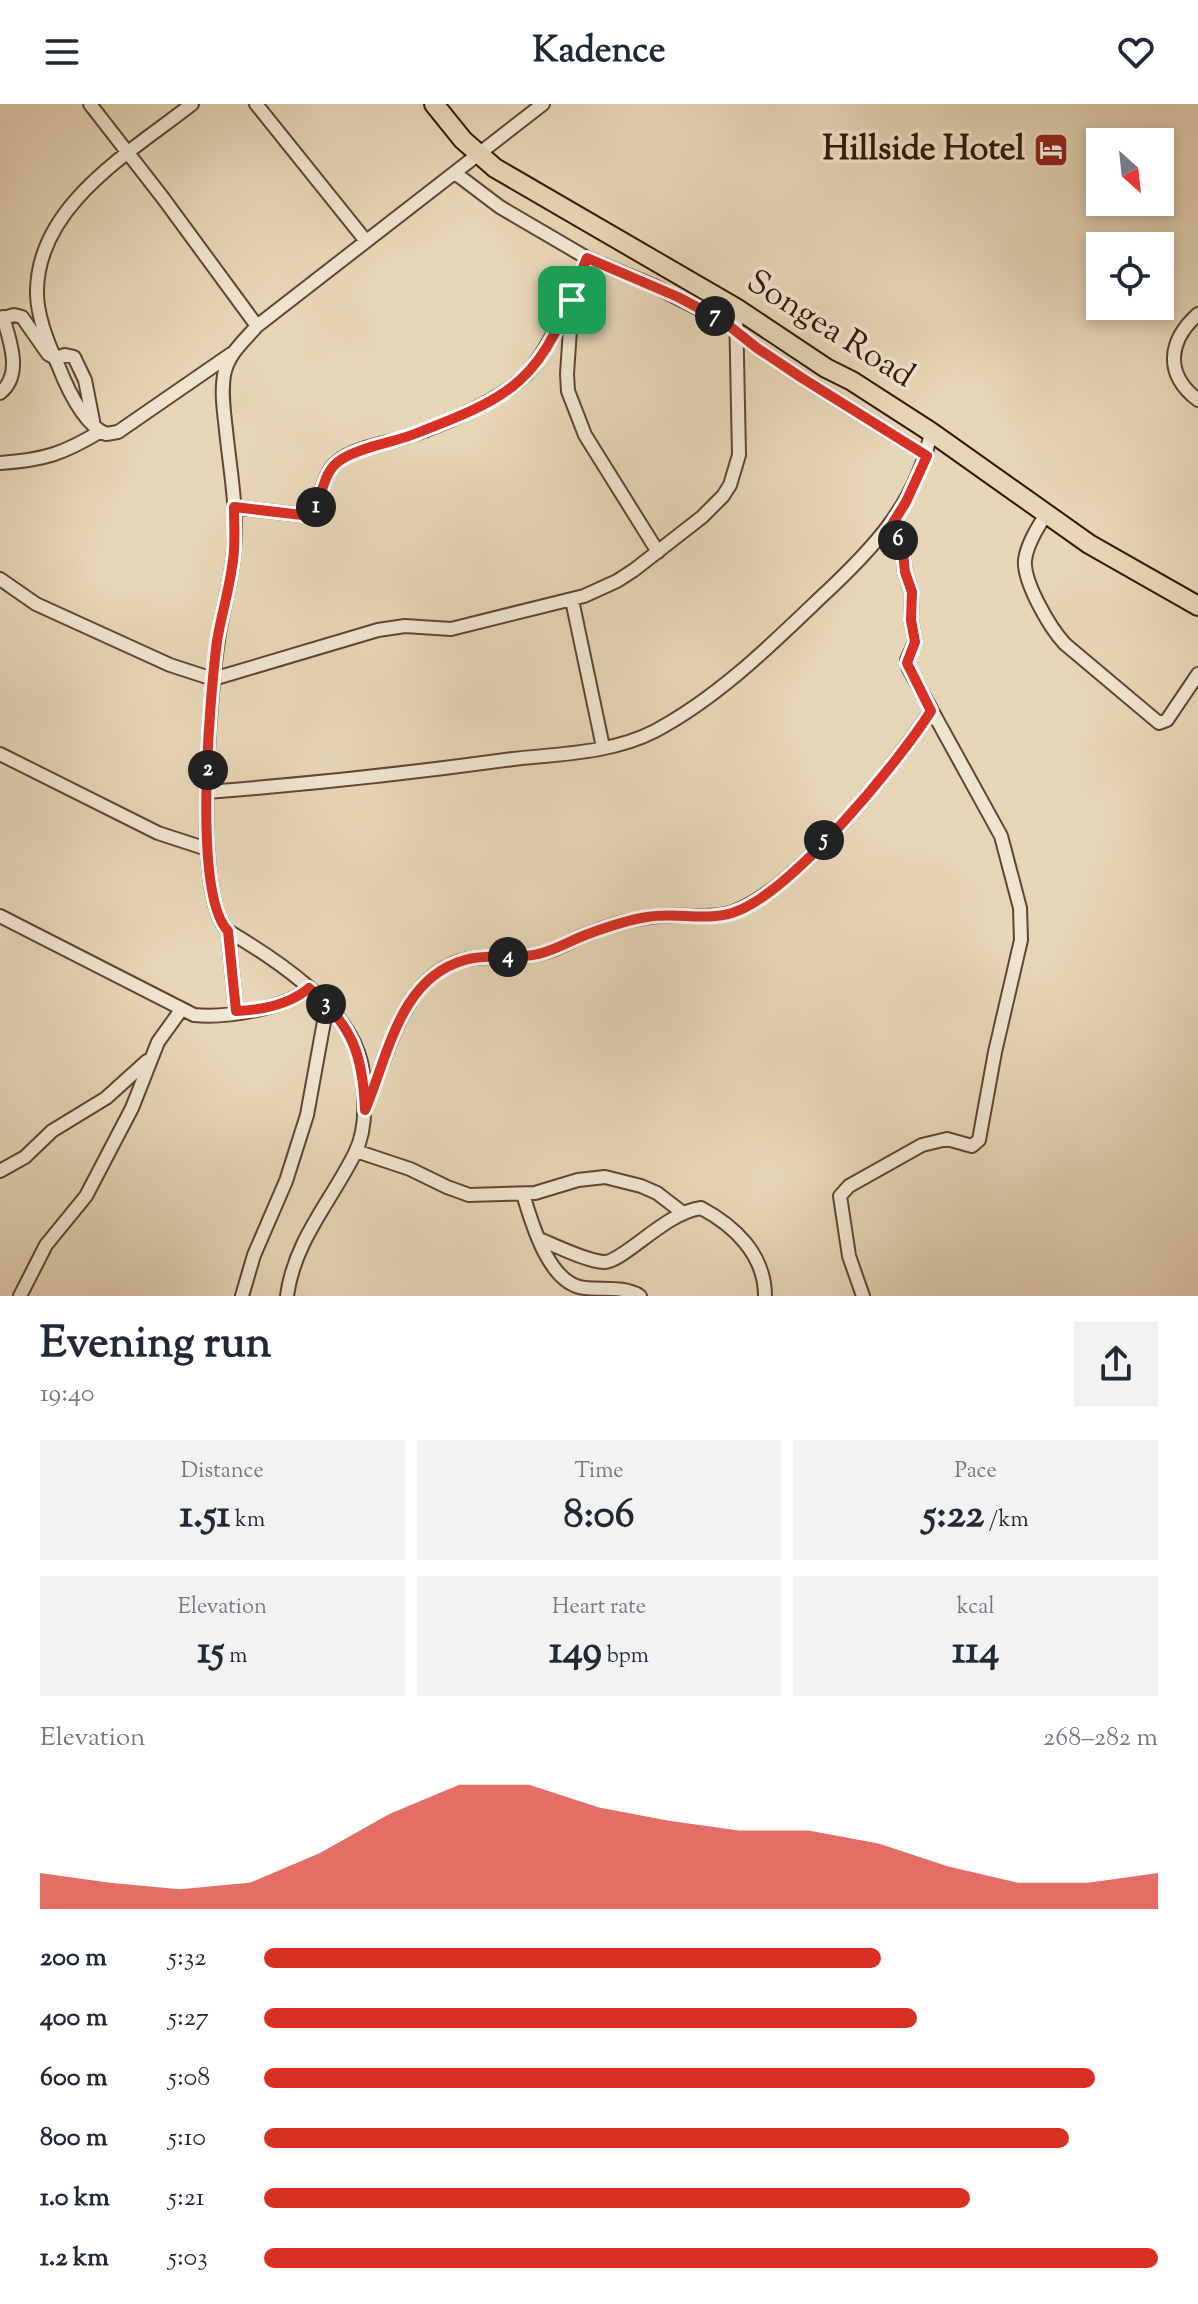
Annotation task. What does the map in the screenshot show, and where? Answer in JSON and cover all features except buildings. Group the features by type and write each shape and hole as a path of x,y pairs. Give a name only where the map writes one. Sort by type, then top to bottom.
{"highway":[{"name":"Songea Road","path":"434,104 479,155 514,180 736,308 931,432 1102,552 1198,606"}],"street":[{"path":"90,104 257,326"},
{"path":"192,104 104,173 67,211 52,232 43,255 38,277 39,312 55,358 76,401 97,428 112,434 231,354 257,326 543,104"},
{"path":"256,104 366,241"},
{"path":"455,173 500,207 587,258 678,297 736,330 802,378 927,456"},
{"path":"234,507 302,515 312,512 319,503 321,487 329,470 337,462 357,452 417,433 482,404 519,381 544,349 572,300 587,258"},
{"path":"572,300 567,374 568,391 576,415 598,458 658,552"},
{"path":"0,579 36,604 170,665 213,679 378,630 405,626 451,629 572,600 617,581 658,552 723,496 735,472 740,443 736,308"},
{"path":"1198,314 1187,324 1176,345 1173,364 1183,386 1198,400"},
{"path":"0,393 8,386 12,375 11,351 2,318 14,315 27,321 42,348 55,358"},
{"path":"231,354 224,376 223,399 234,507 234,550 213,679 207,792 207,849 214,908 220,923 228,931 309,988 342,1023 360,1058 365,1110"},
{"path":"55,358 65,355 74,357 80,366 97,428"},
{"path":"0,463 48,458 66,452 97,428"},
{"path":"207,792 328,783 603,747 652,733 719,689 867,555 906,502 927,456 931,432"},
{"path":"1046,514 1025,557 1025,569 1052,630 1065,644 1159,723 1167,720 1198,674"},
{"path":"863,1296 849,1256 840,1196 849,1186 922,1145 947,1139 972,1146 979,1140 995,1052 1021,940 1020,908 1001,836 907,663 915,642 911,620 912,592 905,572 903,552 891,526"},
{"path":"572,600 603,747"},
{"path":"287,1296 298,1254 356,1151 365,1110 380,1075 388,1043 404,1012 433,977 463,960 529,956 549,951 586,934 648,917 731,913 750,904 768,892 840,825 898,757 931,711"},
{"path":"0,754 158,833 207,849"},
{"path":"0,916 181,1010 207,1016 272,1007 298,997 309,988"},
{"path":"228,931 236,1011"},
{"path":"242,1296 254,1255 286,1181 307,1115 327,1005"},
{"path":"20,1296 46,1245 82,1202 132,1108 150,1058 167,1027 181,1010"},
{"path":"0,1171 25,1157 52,1131 106,1098 150,1058"},
{"path":"356,1151 410,1169 469,1195 523,1194 578,1180 605,1177 657,1193 683,1213"},
{"path":"523,1194 539,1239 560,1277 568,1283 586,1288 621,1290 640,1296"},
{"path":"539,1239 604,1262 618,1259 660,1225 701,1208 740,1235 757,1259 765,1296"}],"place":[{"name":"Hillside Hotel","path":"1051,150"}],"route":[{"path":"587,258 654,286 723,321 802,378 927,456 891,526 903,552 905,572 912,592 911,620 915,642 907,663 931,711 914,738 840,825 768,892 750,904 731,913 648,917 617,924 529,956 463,960 433,977 404,1012 388,1043 380,1075 365,1110 360,1058 342,1023 309,988 298,997 272,1007 236,1011 228,931 220,923 214,908 207,849 213,679 234,550 234,507 302,515 312,512 319,503 321,487 329,470 337,462 357,452 417,433 507,391 531,369 572,300 587,258"}]}
